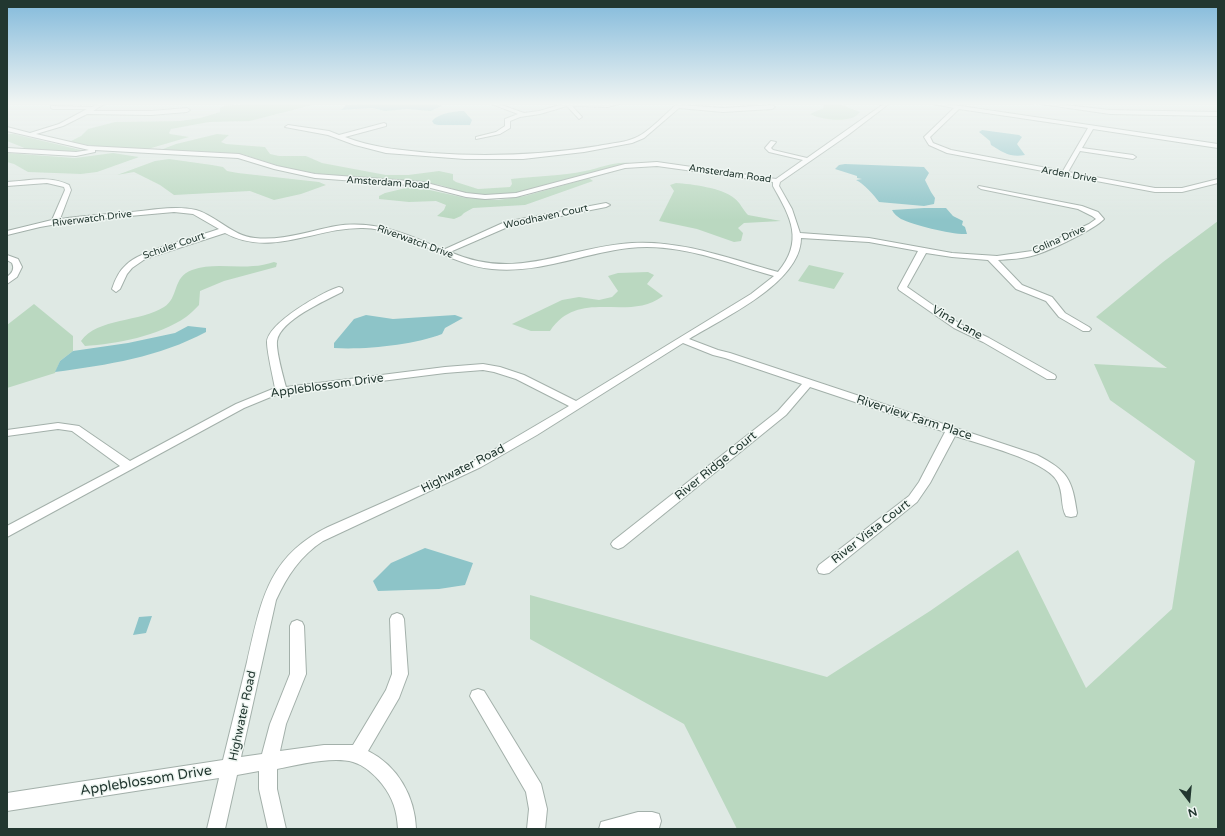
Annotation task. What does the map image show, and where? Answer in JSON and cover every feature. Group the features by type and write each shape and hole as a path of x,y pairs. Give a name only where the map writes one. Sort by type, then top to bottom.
{"street":[{"name":"Amsterdam Road","path":"63,142 100,149 239,156 276,168 315,176 416,183 485,198 516,195 625,166 641,164 668,165 777,181 834,142"},
{"path":"354,142 369,148 402,154 500,158 548,155 617,145 627,142"},
{"path":"773,142 768,148 771,151 809,160"},
{"name":"Arden Drive","path":"930,142 940,149 955,154 1155,190 1171,191 1218,181"},
{"path":"1064,174 1083,142"},
{"path":"1191,142 1218,146"},
{"path":"7,150 79,154 100,149"},
{"path":"1079,149 1133,157"},
{"name":"Highwater Road","path":"216,829 269,600 279,578 292,560 313,542 346,524 463,472 499,453 763,289 779,275 792,260 796,252 798,240 784,200 776,186 777,181"},
{"path":"7,184 51,182 68,186 68,190 55,223"},
{"name":"Colina Drive","path":"797,235 869,240 952,255 1009,258 1034,252 1092,226 1100,220 1091,212 1080,207 981,187"},
{"name":"Woodhaven Court","path":"444,252 508,224 606,205"},
{"name":"Riverwatch Drive","path":"7,234 55,223 116,215 176,210 201,215 235,236 246,240 267,241 290,239 333,228 366,226 385,229 479,265 511,268 530,266 623,246 645,244 662,245 684,249 779,275"},
{"name":"Schuler Court","path":"116,288 124,269 142,257 157,250 225,230"},
{"name":"Vina Lane","path":"923,250 902,288 957,326 991,342 1051,377"},
{"path":"7,257 15,261 18,266 18,270 14,276 7,281"},
{"path":"991,258 1019,287 1049,299 1062,315 1086,329"},
{"path":"281,390 272,342 273,334 284,322 339,290"},
{"name":"Riverview Farm Place","path":"686,338 716,354 727,355 1033,458 1046,464 1057,472 1065,481 1071,512"},
{"name":"Appleblossom Drive","path":"7,532 253,400 281,390 445,370 483,367 496,369 520,377 576,405"},
{"name":"River Ridge Court","path":"618,544 782,413 808,383"},
{"path":"7,433 58,426 76,428 129,466"},
{"name":"River Vista Court","path":"824,569 913,499 924,483 952,430"},
{"path":"357,755 393,693 400,674 397,619"},
{"path":"277,829 268,789 267,776 278,724 298,674 297,626"},
{"path":"478,696 535,790 538,809 536,829"},
{"name":"Appleblossom Drive","path":"7,802 324,753 342,752 357,755 373,762 394,784 404,803 408,819 407,829"},
{"path":"608,829 638,821 652,821"}],"green space":[{"path":"10,142 47,142 85,151 79,153 27,149"},
{"path":"73,142 172,142 140,150"},
{"path":"184,142 221,142 226,144 265,147 270,154 279,156 306,156 322,163 386,175 408,175 439,171 453,174 453,180 456,182 478,189 510,187 512,184 511,179 567,174 613,164 630,163 513,194 481,195 466,193 440,185 420,182 324,175 285,168 242,154 164,151 163,149"},
{"path":"7,153 75,158 113,153 139,157 97,172 81,174 28,172 14,164 7,162"},
{"path":"169,159 223,167 227,171 238,173 319,182 326,185 301,194 274,200 250,191 174,195 160,185 134,172 117,175 155,161"},
{"path":"589,178 593,181 525,205 473,208 454,219 437,216 444,210 446,205 436,201 409,202 379,199 379,196 385,193 410,187 466,198 498,200 525,196"},
{"path":"676,183 715,189 736,200 748,215 781,221 744,223 738,228 743,233 741,241 734,242 697,229 659,221 674,191 670,185"},
{"path":"1218,221 1218,829 737,829 684,724 530,639 530,595 827,677 930,611 1018,550 1086,688 1172,609 1195,461 1110,400 1094,364 1167,368 1096,317 1163,262"},
{"path":"274,262 277,263 276,267 224,281 200,291 199,305 186,317 163,329 137,338 110,343 85,346 81,341 97,328 154,312 164,307 172,298 181,277 192,270 214,266 258,266"},
{"path":"809,265 844,273 834,289 798,281"},
{"path":"648,272 654,275 647,284 663,296 649,303 634,307 589,308 575,311 562,318 550,331 531,331 512,324 562,300 579,297 599,300 612,297 618,291 608,276 618,273"},
{"path":"34,304 73,336 73,351 60,361 55,373 7,388 7,325"}],"water":[{"path":"990,142 1018,142 1017,144 1025,155 1015,156 1007,154 991,145"},
{"path":"839,165 924,167 929,173 925,180 935,198 934,204 924,206 879,202 862,184 856,180 862,179 835,169"},
{"path":"946,208 953,216 963,221 962,225 965,227 967,234 943,231 914,224 901,219 892,210"},
{"path":"366,315 393,319 455,315 463,318 445,328 442,334 431,338 389,346 334,348 334,343 354,319"},
{"path":"188,326 206,328 206,332 188,341 152,354 114,363 55,372 60,361 73,351 128,343 175,333"},
{"path":"425,548 473,563 465,585 439,589 378,591 373,581 391,563"},
{"path":"152,616 146,633 133,635 139,617"}]}
